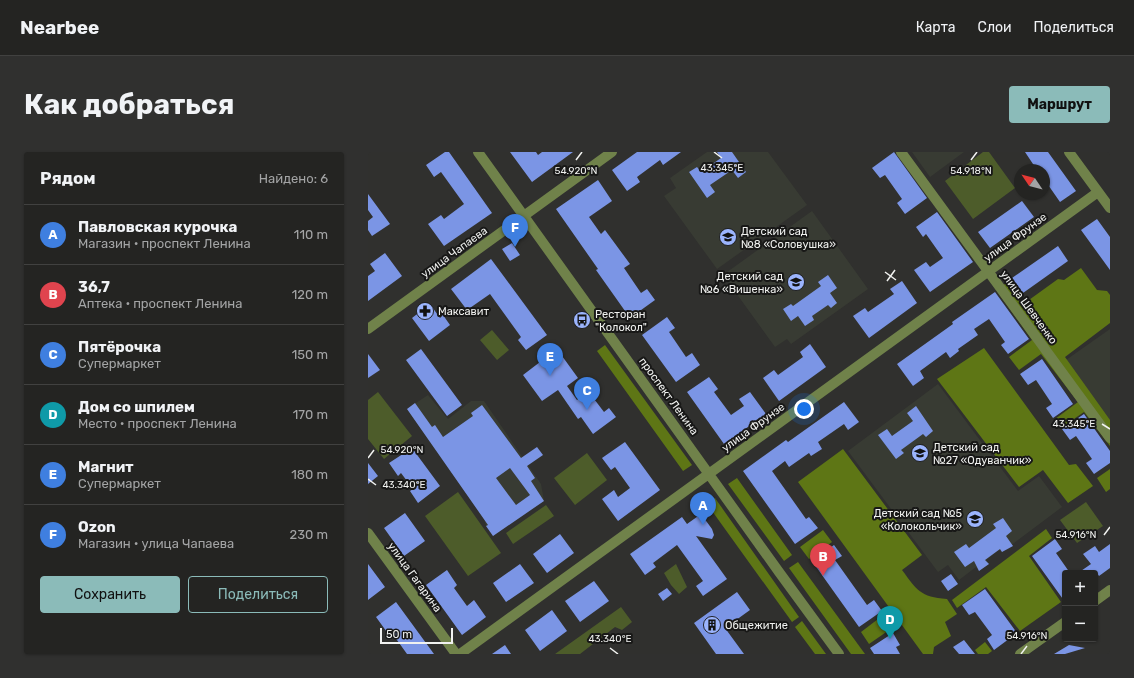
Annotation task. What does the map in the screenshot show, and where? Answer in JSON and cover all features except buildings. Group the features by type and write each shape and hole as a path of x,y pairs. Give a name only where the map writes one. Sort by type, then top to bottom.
{"street":[{"name":"проспект Ленина","path":"478,152 840,654"},
{"name":"улица Чапаева","path":"368,330 612,152"},
{"name":"улица Шевченко","path":"901,152 1110,438"},
{"path":"1069,152 1110,208"},
{"name":"улица Фрунзе","path":"460,654 1098,192"},
{"name":"улица Гагарина","path":"368,533 456,654"},
{"path":"1098,599 1110,590"},
{"path":"1020,654 1062,624"}],"shaded area":[{"name":"Детский сад №8 «Соловушка»","path":"707,152 768,152 807,205 717,269 664,196 676,188 670,178"},
{"path":"912,152 964,152 930,177"},
{"name":"Детский сад №6 «Вишенка»","path":"812,211 868,289 791,344 787,339 775,347 723,275"},
{"path":"1110,329 1110,422 1066,360"},
{"path":"938,384 1018,491 1039,476 1062,507 1002,552 999,550 986,560 989,564 979,571 976,567 959,580 948,565 938,572 848,451"},
{"path":"428,395 448,419 471,401 484,401 541,484 544,501 493,536 486,526 484,519 407,409"}],"green space":[{"path":"983,152 989,152 1014,189 973,219 945,181"},
{"path":"1081,268 1097,290 1107,291 1110,295 1110,323 1065,357 1110,420 1110,446 1084,412 1061,428 1055,419 1078,402 1041,354 1019,370 1009,357 1032,340 997,291 1006,283 1022,305 1058,279 1064,280"},
{"path":"492,330 509,350 497,360 480,340"},
{"path":"605,345 692,465 683,471 597,351"},
{"path":"984,348 1069,465 1076,464 1093,486 1068,503 1043,470 1019,487 937,379"},
{"path":"378,392 412,436 384,459 368,439 368,400"},
{"path":"843,449 922,555 902,570 920,591 931,596 947,599 957,614 945,622 951,636 934,647 933,654 923,654 798,482"},
{"path":"587,453 607,480 575,505 554,478"},
{"path":"1110,469 1110,489 1106,492 1097,478"},
{"path":"737,478 792,555 784,561 728,484"},
{"path":"458,492 501,553 468,576 425,516"},
{"path":"715,498 799,617 792,622 707,504"},
{"path":"1086,502 1103,526 1077,543 1060,520"},
{"path":"546,505 554,516 513,544 506,533"},
{"path":"1046,529 1052,538 1029,556 1061,602 1020,631 986,587 957,608 952,600"},
{"path":"823,530 832,542 809,559 800,547"},
{"path":"798,562 865,654 851,654 789,568"},
{"path":"676,564 687,587 679,594 671,585 664,573"},
{"path":"621,607 632,622 622,630 615,627 580,654 555,654"},
{"path":"886,613 895,626 869,644 861,632"},
{"path":"802,621 826,654 815,654 795,627"},
{"path":"985,642 992,651 988,654 978,654 975,650"}],"place":[{"name":"Детский сад №8 «Соловушка»","path":"728,237"},
{"name":"Ozon","path":"515,247"},
{"name":"Детский сад №6 «Вишенка»","path":"796,282"},
{"name":"Максавит","path":"425,311"},
{"name":"Ресторан \"Колокол\"","path":"582,320"},
{"name":"Магнит","path":"550,376"},
{"name":"Пятёрочка","path":"587,410"},
{"name":"Детский сад №27 «Одуванчик»","path":"920,453"},
{"name":"Детский сад №5 «Колокольчик»","path":"975,519"},
{"name":"Павловская курочка","path":"703,525"},
{"name":"36,7","path":"823,576"},
{"name":"Общежитие","path":"712,625"},
{"name":"Дом со шпилем","path":"890,639"}]}
